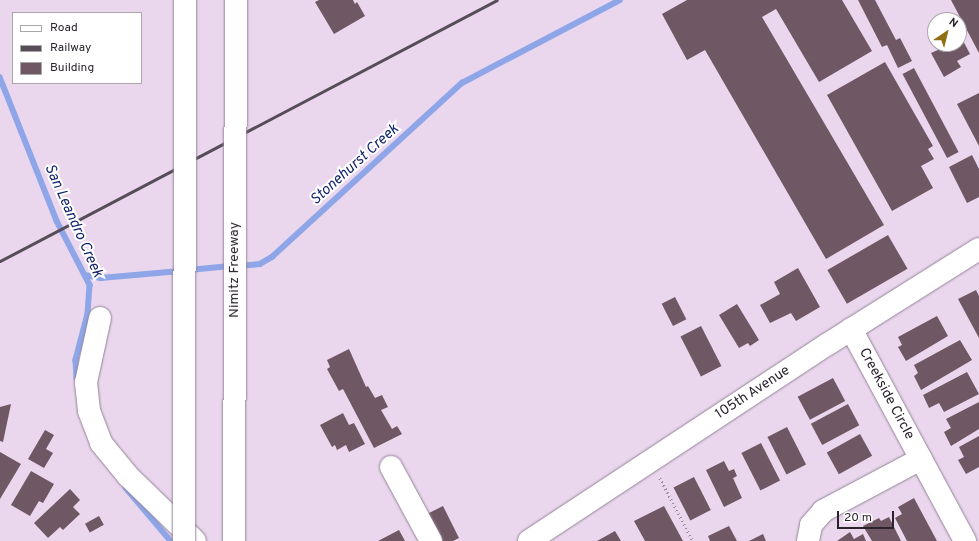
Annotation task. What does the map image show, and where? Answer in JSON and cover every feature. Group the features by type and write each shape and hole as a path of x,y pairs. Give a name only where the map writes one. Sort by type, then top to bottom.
{"main road":[{"path":"184,541 185,0"},
{"name":"Nimitz Freeway","path":"234,541 236,0"},
{"name":"105th Avenue","path":"529,541 851,329 977,258"},
{"path":"100,318 86,382 89,411 101,443 128,476 195,541"},
{"name":"Creekside Circle","path":"851,329 965,541"},
{"path":"808,541 811,525 823,511 920,459"},
{"path":"391,467 431,541"}],"path":[{"path":"651,460 693,541"}],"building":[{"path":"319,0 353,0 355,4 357,2 365,16 334,34 315,2"},
{"path":"687,0 842,0 872,51 819,82 776,9 762,17 884,225 826,259 705,50 687,60 662,14"},
{"path":"858,0 875,0 896,40 900,38 912,61 898,68 887,45 882,47"},
{"path":"951,0 979,0 979,53 967,30 967,12 957,12"},
{"path":"967,48 970,54 957,61 961,67 944,77 931,53 967,52"},
{"path":"885,62 933,146 928,149 934,159 921,166 933,188 892,211 827,95"},
{"path":"914,68 959,152 947,158 903,74"},
{"path":"979,93 979,146 957,104"},
{"path":"972,155 979,169 979,197 967,203 949,167"},
{"path":"888,235 908,269 847,304 827,270"},
{"path":"798,268 820,307 796,321 791,313 770,323 760,305 780,294 774,282"},
{"path":"976,290 979,296 979,338 958,299"},
{"path":"675,297 686,319 673,326 662,304"},
{"path":"737,304 759,340 750,346 748,343 739,348 719,315"},
{"path":"937,316 948,336 906,361 898,347 902,345 898,337"},
{"path":"701,326 721,366 701,377 681,336"},
{"path":"960,340 972,360 921,390 914,376 918,373 914,365"},
{"path":"349,349 366,387 368,386 375,398 382,395 388,407 381,410 392,429 397,426 402,434 374,448 343,389 339,391 327,369 330,367 327,360"},
{"path":"967,372 979,394 944,412 939,403 929,408 923,395"},
{"path":"833,378 845,401 810,420 798,397"},
{"path":"979,402 979,429 951,446 944,432 951,428 946,419"},
{"path":"11,404 3,442 0,441 0,407"},
{"path":"848,404 859,425 822,445 811,424"},
{"path":"343,413 349,425 354,423 365,444 349,452 346,445 337,450 335,445 332,447 320,425"},
{"path":"787,427 806,464 786,474 767,437"},
{"path":"45,430 54,435 46,449 53,453 44,468 28,459"},
{"path":"860,434 872,456 839,474 827,452"},
{"path":"979,436 979,467 966,474 958,460 964,457 959,447"},
{"path":"761,443 780,480 760,490 741,453"},
{"path":"0,452 21,464 0,499"},
{"path":"724,461 729,471 734,469 737,476 733,478 742,498 724,507 706,470"},
{"path":"31,471 54,484 43,503 39,501 30,516 11,505"},
{"path":"694,477 711,510 690,520 674,487"},
{"path":"70,489 80,500 73,507 80,514 63,530 60,527 48,538 34,523"},
{"path":"914,498 937,541 907,541 895,518 902,514 898,507"},
{"path":"443,506 459,538 453,541 435,541 423,516"},
{"path":"664,506 683,541 645,541 634,521"},
{"path":"99,516 104,525 90,533 85,524"},
{"path":"889,517 901,541 872,541 863,526 879,518 881,521"},
{"path":"729,526 737,541 710,541 708,536"},
{"path":"399,530 405,541 378,541"},
{"path":"615,531 621,541 597,541"},
{"path":"850,532 854,539 863,534 866,541 837,541"},
{"path":"763,534 766,541 749,541"}],"waterway":[{"name":"Stonehurst Creek","path":"238,266 260,264 272,257 462,83 620,0"},
{"name":"San Leandro Creek","path":"0,77 57,221 90,285 88,314 76,360 77,378"},
{"name":"Stonehurst Creek","path":"189,270 230,266"},
{"name":"Stonehurst Creek","path":"85,275 101,278 180,271"},
{"name":"San Leandro Creek","path":"126,488 171,541"}],"railway":[{"path":"0,261 497,0"}]}
